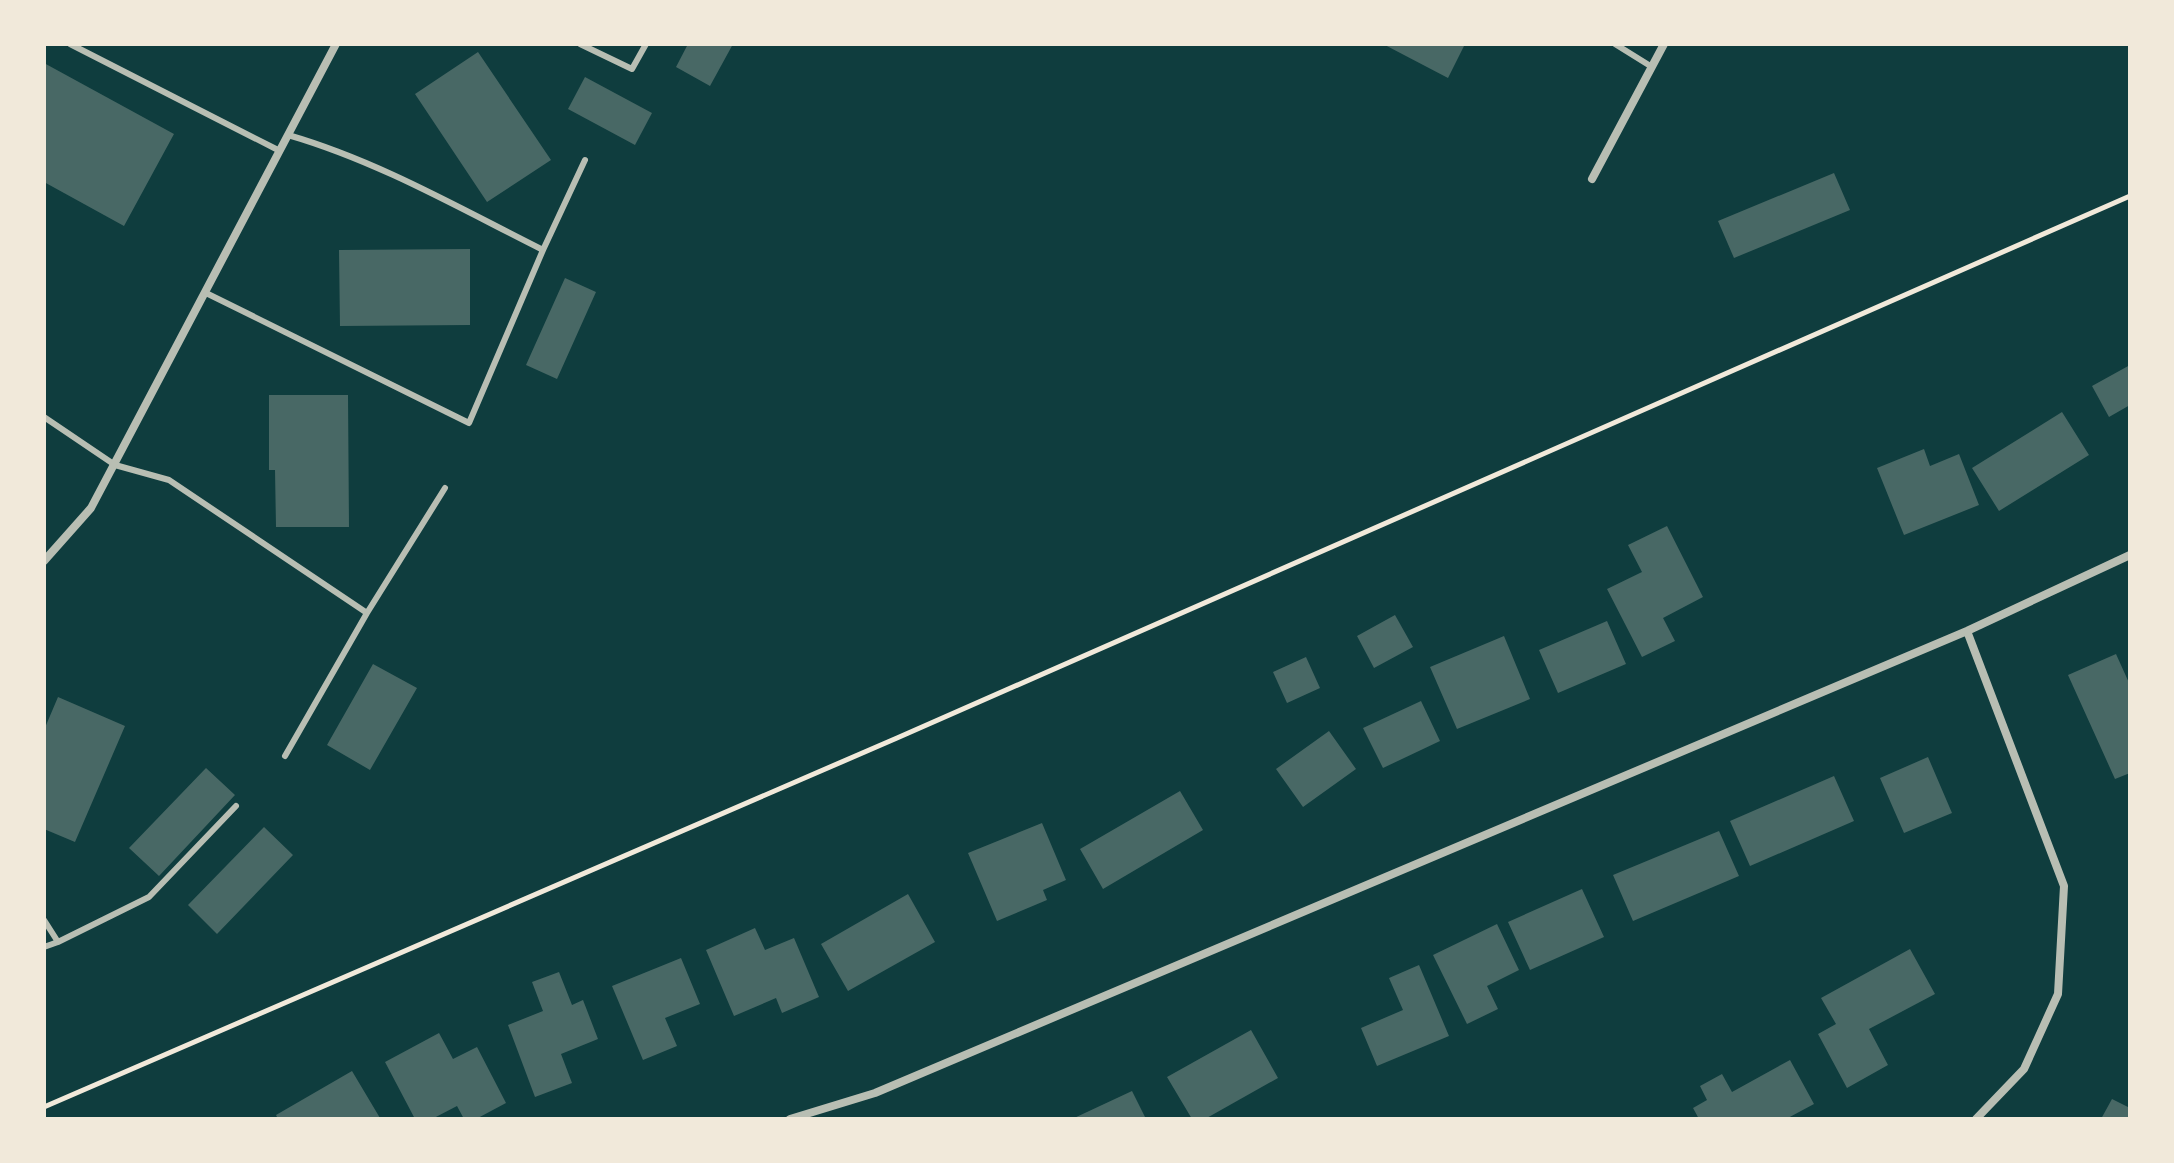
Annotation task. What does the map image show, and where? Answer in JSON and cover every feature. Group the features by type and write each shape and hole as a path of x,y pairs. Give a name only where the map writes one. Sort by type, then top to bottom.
{"street":[{"path":"44,561 91,508 336,44"},
{"path":"1592,179 1664,44"},
{"path":"790,1119 875,1093 1967,631 2130,555"},
{"path":"1967,631 2064,886 2058,994 2024,1069 1976,1119"}],"lane":[{"path":"70,44 280,151"},
{"path":"580,44 632,69 646,44"},
{"path":"1615,44 1652,67"},
{"path":"288,135 320,144 420,188 543,250"},
{"path":"206,293 469,423 585,160"},
{"path":"44,417 115,465 169,480 367,613"},
{"path":"285,756 367,613 445,488"},
{"path":"44,947 149,897 236,806"},
{"path":"44,920 58,942"}],"path":[{"path":"44,1107 897,738 2130,196"}],"building":[{"path":"688,44 733,44 710,86 676,67"},
{"path":"1383,44 1465,44 1448,78"},
{"path":"478,52 551,160 487,202 415,94"},
{"path":"44,63 174,134 124,226 44,182"},
{"path":"585,77 652,113 635,145 568,109"},
{"path":"1834,173 1850,210 1734,258 1718,221"},
{"path":"470,249 470,325 340,326 339,250"},
{"path":"565,278 596,292 557,379 526,365"},
{"path":"2130,365 2130,405 2109,417 2092,386"},
{"path":"269,395 348,395 349,527 276,527 275,470 269,470"},
{"path":"2062,412 2089,455 1999,511 1972,468"},
{"path":"1924,449 1930,466 1959,454 1979,505 1904,535 1877,468"},
{"path":"1667,526 1703,597 1663,618 1675,641 1642,657 1607,589 1642,572 1628,545"},
{"path":"1395,615 1413,647 1374,668 1357,636"},
{"path":"1607,621 1626,664 1558,693 1539,650"},
{"path":"1504,636 1530,699 1457,729 1430,667"},
{"path":"2116,654 2130,685 2130,773 2115,779 2068,675"},
{"path":"1306,657 1320,688 1287,703 1273,672"},
{"path":"373,664 417,688 370,770 327,745"},
{"path":"58,697 125,726 75,842 44,829 44,730"},
{"path":"1421,701 1440,741 1383,768 1363,728"},
{"path":"1329,731 1356,769 1303,807 1276,769"},
{"path":"1928,757 1952,813 1904,833 1880,778"},
{"path":"206,768 235,795 159,876 129,848"},
{"path":"1834,776 1854,821 1750,866 1730,821"},
{"path":"1180,791 1203,830 1103,889 1080,849"},
{"path":"1042,823 1066,880 1043,890 1047,900 997,921 968,853"},
{"path":"264,827 293,855 217,934 188,905"},
{"path":"1719,831 1739,876 1633,921 1613,875"},
{"path":"1582,889 1604,937 1530,970 1508,922"},
{"path":"908,894 935,942 848,991 821,944"},
{"path":"1497,924 1519,970 1487,986 1498,1009 1467,1024 1433,955"},
{"path":"755,928 765,950 794,938 819,997 782,1013 776,998 734,1016 706,950"},
{"path":"1910,949 1935,994 1869,1029 1888,1065 1847,1088 1818,1034 1836,1024 1821,998"},
{"path":"681,958 700,1004 665,1018 677,1046 643,1060 612,986"},
{"path":"1419,965 1449,1036 1377,1066 1361,1028 1403,1010 1389,978"},
{"path":"559,972 572,1005 583,1000 598,1039 561,1054 572,1083 535,1097 508,1025 543,1011 532,982"},
{"path":"1251,1030 1278,1078 1205,1119 1192,1119 1167,1077"},
{"path":"439,1033 453,1059 477,1047 506,1103 476,1119 464,1119 457,1106 432,1119 415,1119 385,1062"},
{"path":"1790,1060 1814,1104 1786,1119 1699,1119 1693,1108 1707,1100 1700,1086 1722,1074 1732,1092"},
{"path":"352,1071 380,1118 278,1119 276,1115"},
{"path":"1132,1091 1146,1119 1072,1119"},
{"path":"2112,1099 2130,1108 2130,1119 2101,1119"}]}
